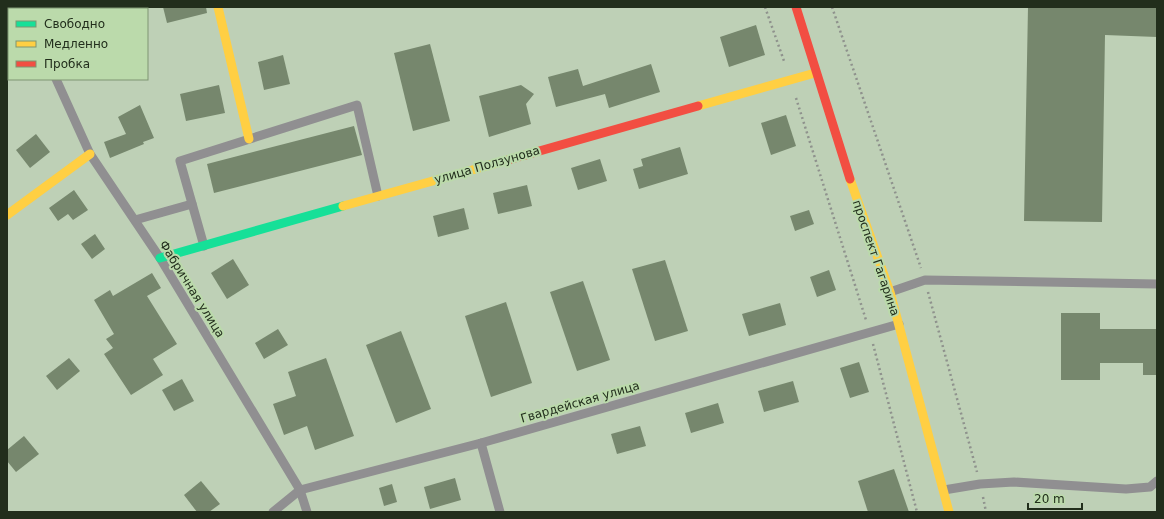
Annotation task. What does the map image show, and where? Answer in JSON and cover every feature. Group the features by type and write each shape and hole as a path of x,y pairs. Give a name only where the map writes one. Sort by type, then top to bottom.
{"street":[{"path":"218,7 250,139"},
{"name":"проспект Гагарина","path":"796,7 846,170 890,292 949,512"},
{"name":"улица Ползунова","path":"160,258 815,72"},
{"path":"7,215 90,154"}],"lane":[{"name":"Фабричная улица","path":"56,80 90,154 160,258 300,490 307,512"},
{"path":"204,246 180,161 357,105 378,196"},
{"path":"135,220 192,204"},
{"path":"890,292 925,280 1157,284"},
{"name":"Гвардейская улица","path":"273,512 300,490 481,443 899,324"},
{"path":"481,443 500,512"},
{"path":"944,490 980,484 1014,482 1126,489 1150,487 1157,481"}],"path":[{"path":"765,7 790,79 870,332 917,512"},
{"path":"832,7 925,280 980,484 986,512"}],"building":[{"path":"163,7 206,7 207,13 167,23"},
{"path":"1028,7 1157,7 1157,37 1105,35 1102,222 1024,221"},
{"path":"756,25 765,55 729,67 720,37"},
{"path":"430,44 450,121 413,131 394,53"},
{"path":"283,55 290,84 264,90 258,62"},
{"path":"651,64 660,92 609,108 605,94 556,107 548,77 578,69 583,86"},
{"path":"219,85 225,113 186,121 180,94"},
{"path":"521,85 534,94 526,104 531,124 489,137 479,96"},
{"path":"140,105 154,138 143,142 144,144 110,158 104,142 126,134 118,117"},
{"path":"786,115 796,146 771,155 761,123"},
{"path":"354,126 362,155 214,193 207,164"},
{"path":"36,134 50,152 30,168 16,150"},
{"path":"680,147 688,174 639,189 633,169 643,166 641,159"},
{"path":"600,159 607,181 578,190 571,168"},
{"path":"527,185 532,206 498,214 493,193"},
{"path":"74,190 88,210 73,220 68,214 58,221 49,208"},
{"path":"464,208 469,229 438,237 433,216"},
{"path":"809,210 814,224 795,231 790,216"},
{"path":"95,234 105,249 92,259 81,244"},
{"path":"233,259 249,285 227,299 211,273"},
{"path":"665,260 688,331 655,341 632,269"},
{"path":"829,270 836,290 817,297 810,277"},
{"path":"152,273 161,288 147,296 177,344 153,359 163,375 131,395 104,354 113,348 106,339 114,334 94,300 110,290 113,296"},
{"path":"583,281 610,360 577,371 550,292"},
{"path":"506,302 532,383 491,397 465,316"},
{"path":"780,303 786,325 749,336 742,314"},
{"path":"1061,313 1100,313 1100,329 1157,329 1157,375 1143,375 1143,363 1100,363 1100,380 1061,380"},
{"path":"278,329 288,345 264,359 255,343"},
{"path":"401,331 431,409 396,423 366,345"},
{"path":"69,358 80,371 57,390 46,376"},
{"path":"326,358 354,436 315,450 307,426 284,435 273,404 296,396 288,372"},
{"path":"859,362 869,392 850,398 840,368"},
{"path":"182,379 194,401 174,411 162,390"},
{"path":"793,381 799,402 764,412 758,391"},
{"path":"718,403 724,423 691,433 685,413"},
{"path":"640,426 646,446 617,454 611,434"},
{"path":"24,436 39,454 16,472 7,461 7,450"},
{"path":"894,469 909,512 868,512 858,481"},
{"path":"455,478 461,500 430,509 424,487"},
{"path":"201,481 220,504 209,512 197,512 184,495"},
{"path":"392,484 397,502 384,506 379,488"}],"traffic: fast":[{"path":"160,258 343,206"}],"traffic: slow":[{"path":"218,7 249,139"},
{"path":"698,106 815,73"},
{"path":"7,215 90,154"},
{"path":"343,206 508,160"},
{"path":"850,179 890,292 949,512"}],"traffic: jam":[{"path":"796,7 850,179"},
{"path":"508,160 698,106"}]}
